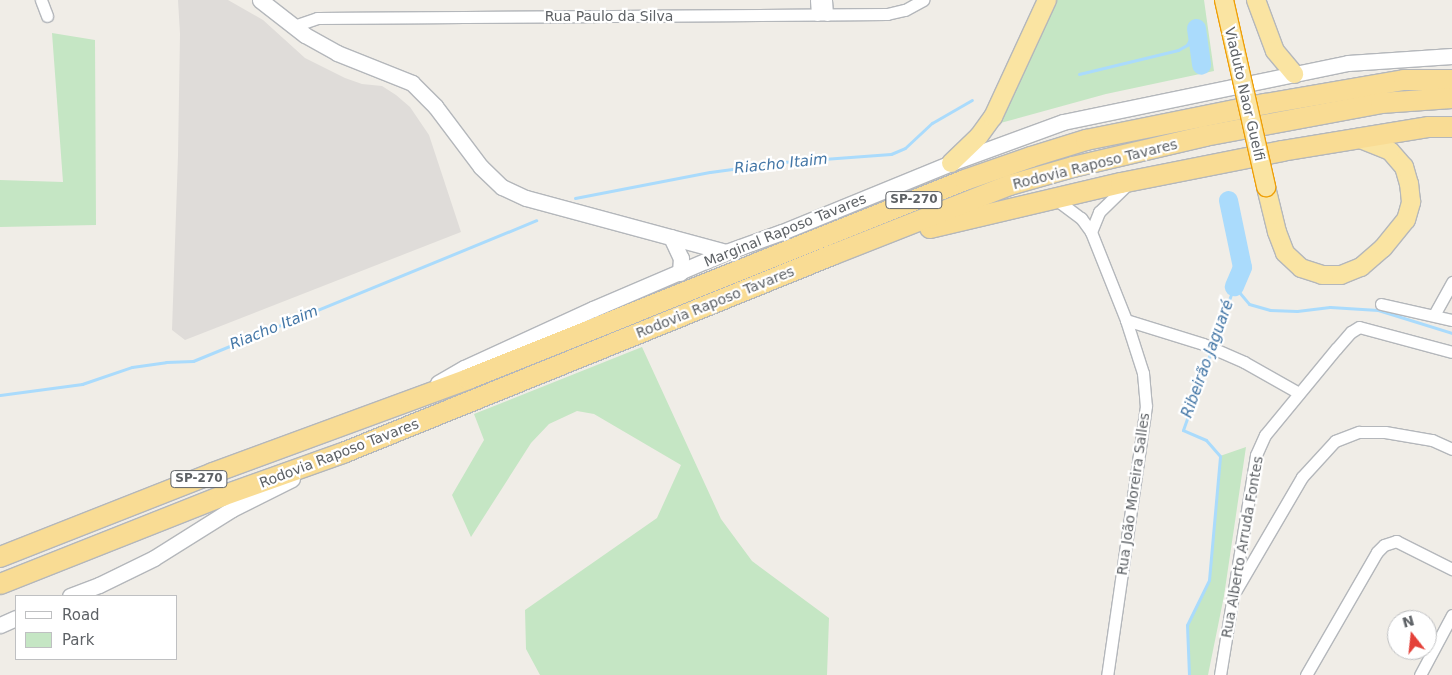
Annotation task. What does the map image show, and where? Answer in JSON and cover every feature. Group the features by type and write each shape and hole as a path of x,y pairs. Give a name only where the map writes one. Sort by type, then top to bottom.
{"highway":[{"path":"951,163 979,136 993,117 1047,0"},
{"name":"Viaduto Naor Guelfi","path":"1224,0 1276,232 1285,253 1301,268 1322,275 1341,275 1361,267 1383,248 1406,220 1411,202 1409,184 1404,167 1390,151 1358,138"},
{"path":"1256,0 1275,51 1294,74"},
{"name":"Rodovia Raposo Tavares","path":"0,557 213,473 400,405 965,180 1031,157 1086,140 1265,104 1404,80 1452,80"},
{"name":"Rodovia Raposo Tavares","path":"0,584 222,496 343,453 1010,185 1073,167 1205,136 1381,103 1452,98"},
{"path":"832,255 953,222 1131,182 1358,138 1429,127 1452,127"}],"main road":[{"path":"260,0 294,26 337,53 412,83 435,106 481,166 502,187 526,198 726,252"},
{"name":"Marginal Raposo Tavares","path":"400,405 464,368 726,252 782,232 951,163 1064,122 1348,63 1452,56"},
{"path":"671,237 681,258 680,273"},
{"path":"72,595 126,572 232,509 343,453"},
{"path":"0,625 15,618"}],"street":[{"path":"41,0 47,16"},
{"path":"816,0 822,15"},
{"path":"822,15 826,0"},
{"name":"Rua Paulo da Silva","path":"294,26 317,18 894,13 923,0"},
{"path":"1090,232 1099,212 1131,182"},
{"name":"Rua João Moreira Salles","path":"1054,198 1081,218 1090,232 1126,320 1143,373 1146,406 1107,675"},
{"path":"1434,315 1452,282"},
{"path":"1381,304 1452,320"},
{"path":"1126,320 1203,344 1244,362 1299,393"},
{"name":"Rua Alberto Arruda Fontes","path":"1220,675 1256,455 1265,436 1351,332 1359,328 1374,330 1452,352"},
{"path":"1233,596 1302,477 1335,441 1359,432 1385,432 1432,440 1452,449"},
{"path":"1306,675 1377,552 1384,545 1396,541 1452,569"},
{"path":"1420,675 1452,615"}],"shaded area":[{"path":"178,0 228,0 263,20 305,58 345,78 362,84 382,86 396,95 410,107 429,135 461,232 185,340 172,330 178,155 180,34"}],"green space":[{"path":"1054,0 1204,0 1214,71 1106,94 993,125"},
{"path":"52,33 95,40 96,225 0,227 0,180 63,182"},
{"path":"642,347 721,519 752,561 829,618 827,675 540,675 526,649 525,610 657,518 681,465 594,414 577,411 549,424 531,443 471,537 452,495 484,440 474,414"},
{"path":"1246,447 1224,596 1208,675 1189,675 1187,625 1209,580 1220,456"}],"waterway":[{"name":"Riacho Itaim","path":"1079,74 1178,50 1187,45 1196,28"},
{"name":"Ribeirão Jaguaré","path":"1196,28 1201,65"},
{"name":"Riacho Itaim","path":"575,198 710,172 783,162 891,154 905,148 932,123 972,100"},
{"name":"Ribeirão Jaguaré","path":"1228,200 1242,267 1234,286"},
{"name":"Riacho Itaim","path":"0,395 82,384 132,367 166,362 193,361 536,220"},
{"name":"Ribeirão Jaguaré","path":"1189,675 1187,625 1209,580 1220,456 1206,440 1183,430 1234,286 1249,304 1270,310 1297,311 1330,307 1378,310 1452,333"}]}
